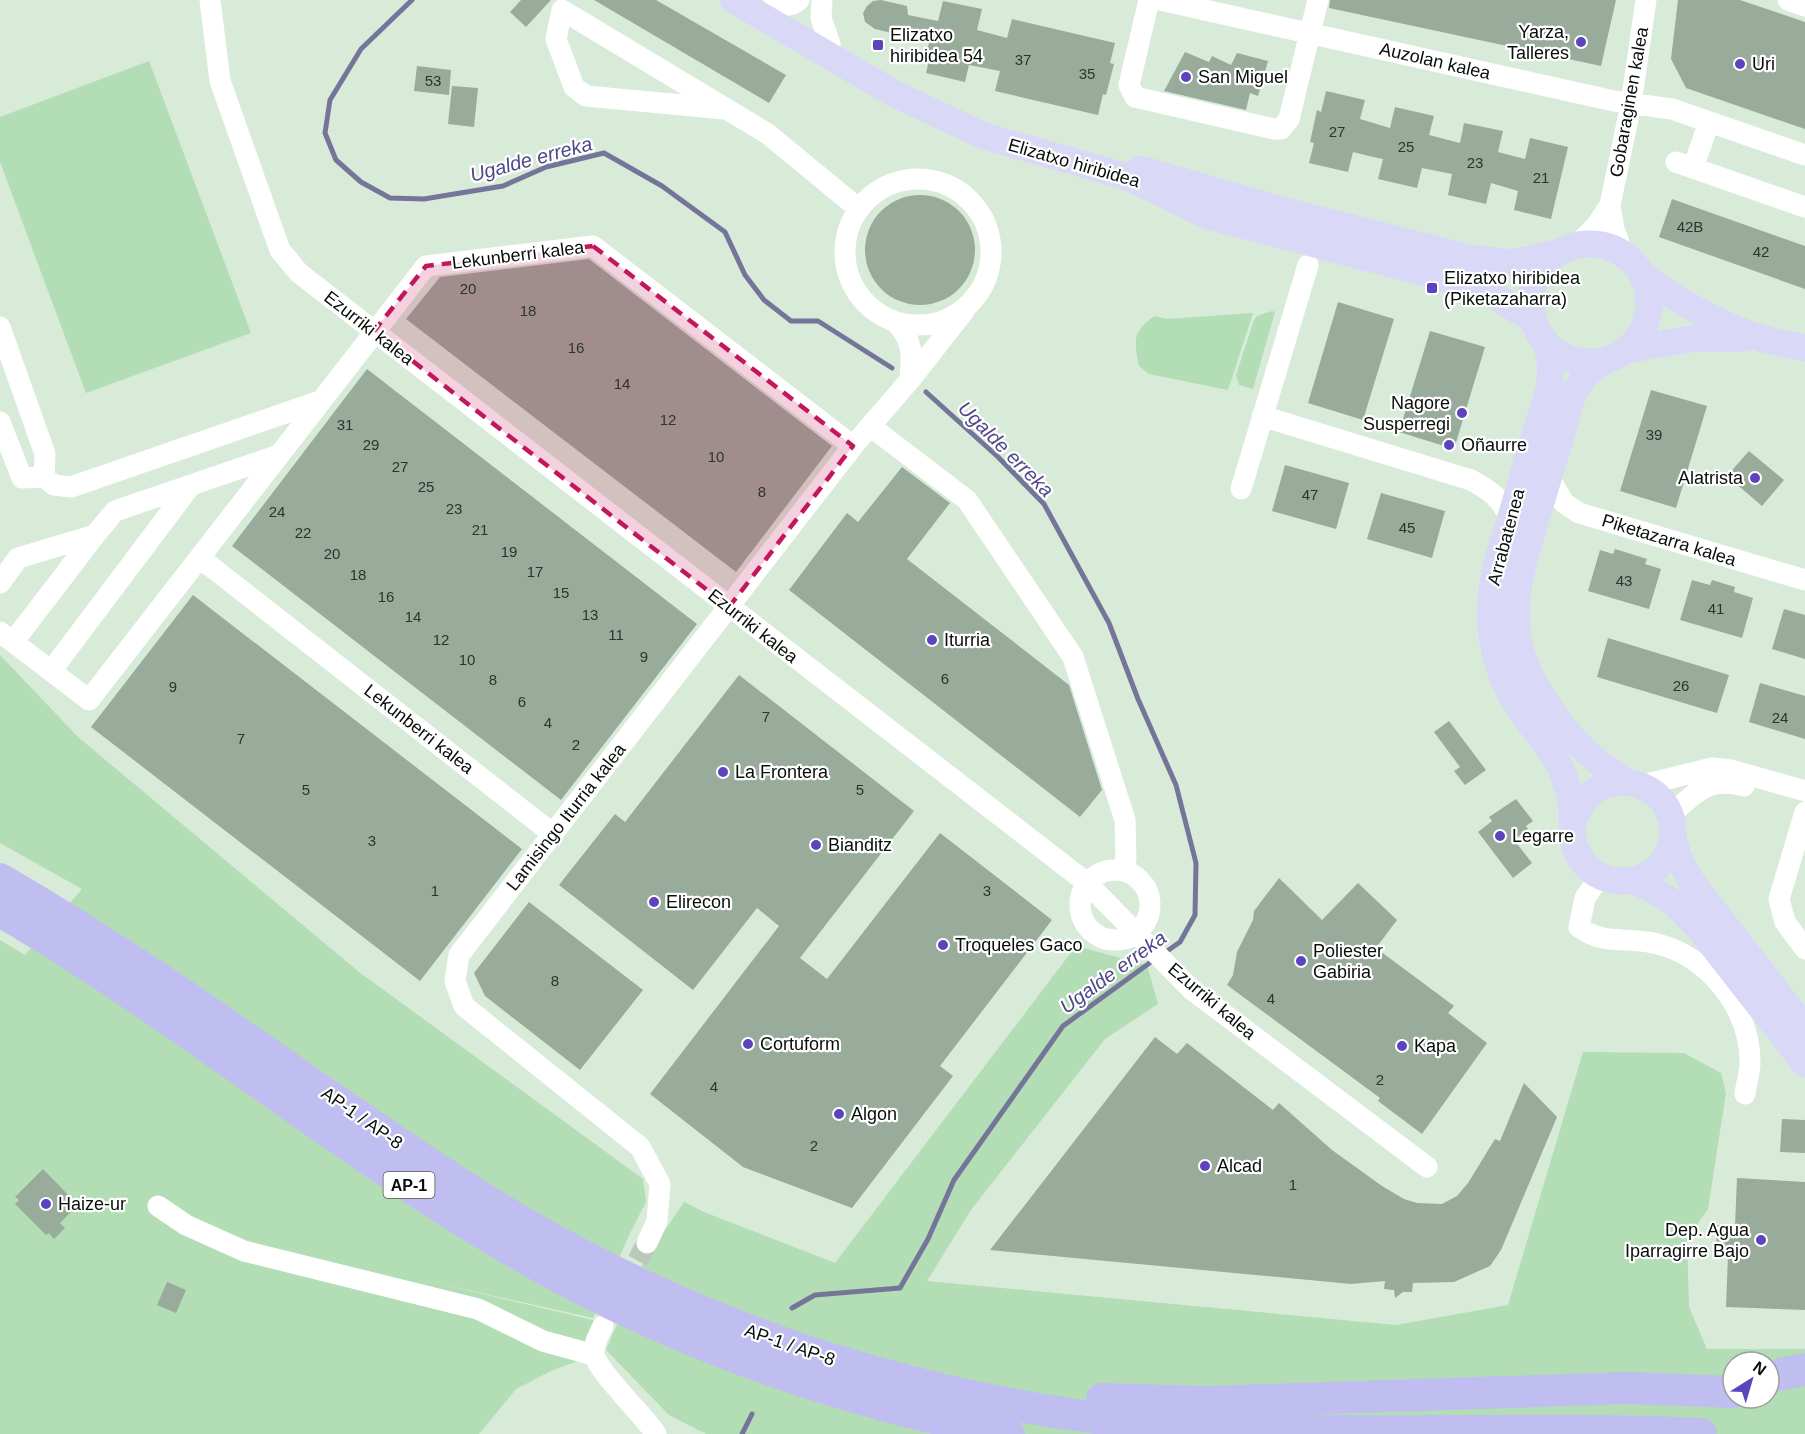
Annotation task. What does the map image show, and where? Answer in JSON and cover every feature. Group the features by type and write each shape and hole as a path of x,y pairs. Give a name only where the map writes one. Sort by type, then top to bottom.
{"highway":[{"name":"AP-1 / AP-8","path":"0,879 130,958 414,1154 520,1221 583,1256 686,1305 753,1332 861,1369 967,1396 1019,1406 1116,1420 1203,1428 1701,1434"},
{"name":"AP-1 / AP-8","path":"0,911 116,981 450,1213 559,1277 615,1306 732,1356 791,1377 904,1411 1009,1434"},
{"path":"861,1369 891,1365 980,1383 1116,1400 1208,1402 1627,1388 1721,1391"},
{"path":"1781,1374 1805,1369"},
{"path":"1699,1390 1721,1385"},
{"path":"1781,1393 1805,1393"},
{"path":"904,1411 930,1434"}],"main road":[{"name":"Elizatxo hiribidea","path":"734,0 893,93 984,136 1128,177 1208,216 1463,283 1488,292 1532,319"},
{"name":"Elizatxo hiribidea","path":"762,5 926,99 987,126 1020,137 1469,258 1512,262 1567,249"},
{"path":"1770,340 1696,338 1615,356 1579,361 1567,358 1547,345 1532,319 1531,290 1536,276 1567,249 1601,245 1632,263 1702,313 1770,340 1805,348"},
{"path":"1615,356 1639,336 1649,309 1648,290 1632,263"},
{"name":"Arrabatenea","path":"1547,345 1551,366 1549,389 1515,598 1515,619 1522,659 1539,694 1581,748 1602,766 1655,793 1671,826 1679,858 1691,881 1805,1028"},
{"name":"Arrabatenea","path":"1600,876 1589,869 1575,848 1569,795 1559,767 1511,695 1494,647 1491,592 1510,519 1537,473 1577,386 1585,375 1615,356"},
{"path":"1573,823 1582,800 1591,791 1614,782 1634,783"},
{"path":"1600,876 1623,882 1649,874 1661,864 1669,851 1671,826"},
{"path":"1635,880 1670,900 1698,927 1805,1064"}],"street":[{"name":"Ezurriki kalea","path":"210,0 220,81 280,250 299,273 1087,883 1191,989 1427,1167"},
{"path":"762,5 793,4 799,0"},
{"path":"822,0 821,18 830,44"},
{"path":"1149,0 1129,85 1135,97 1274,129 1281,129 1289,119 1318,0"},
{"name":"Auzolan kalea","path":"1160,0 1631,104 1672,109 1805,155"},
{"name":"Gobaraginen kalea","path":"1567,249 1596,226 1610,204 1631,104 1646,0"},
{"path":"1788,0 1805,6"},
{"path":"725,109 586,96 574,87 556,39 566,5 725,109 768,134 859,209"},
{"path":"1709,122 1684,165 1805,207"},
{"path":"926,179 956,189 975,207 983,219 991,244 989,270 974,300 964,311 925,326 895,322 876,313 861,300 848,277 844,252 854,216 870,196 900,181 926,179"},
{"name":"Gobaraginen kalea","path":"1610,204 1614,229 1632,263"},
{"name":"Lekunberri kalea","path":"51,671 89,700 426,266 593,246 853,446"},
{"path":"1241,489 1308,265"},
{"name":"Lamisingo Iturria kalea","path":"647,1243 657,1221 660,1184 640,1147 464,1006 455,981 459,955 853,446 910,380 964,311"},
{"path":"895,322 910,340 912,354 910,380"},
{"path":"0,327 45,454 44,477"},
{"path":"0,422 22,478 44,477 54,485 80,486 320,401"},
{"path":"1262,416 1471,480 1493,491 1503,502 1510,519"},
{"path":"870,426 967,500 1073,657 1125,820 1126,860 1121,870"},
{"path":"191,485 51,671 7,637 115,511 191,485 279,455"},
{"path":"1471,480 1496,482 1537,473"},
{"name":"Piketazarra kalea","path":"1537,473 1564,503 1579,513 1805,580"},
{"path":"0,583 18,558 95,535"},
{"name":"Lekunberri kalea","path":"200,558 553,834"},
{"path":"1634,783 1712,768 1731,770 1805,791"},
{"path":"1671,826 1694,794 1722,782 1805,804"},
{"path":"1805,812 1779,899 1785,922 1805,949"},
{"path":"1121,870 1132,874 1145,886 1150,898 1146,922 1136,934 1114,940 1098,936 1090,930 1084,921 1080,907 1087,883 1102,872 1121,870"},
{"path":"1600,876 1585,898 1579,927 1587,934 1604,940 1650,942 1672,947 1693,958 1718,981 1738,1011 1747,1040 1750,1063 1745,1094"},
{"path":"158,1206 186,1225 244,1251 478,1309 543,1341 594,1355"},
{"path":"603,1326 595,1343 594,1355 601,1370 632,1403 656,1434"}],"highlighted area":[{"path":"593,246 853,446 729,607 374,331 426,266"}],"green space":[{"path":"149,61 251,333 86,393 0,162 0,117"},
{"path":"1275,312 1253,389 1239,385 1236,375 1254,320 1257,316"},
{"path":"1253,313 1228,390 1149,374 1139,366 1136,338 1142,327 1154,316 1167,319"},
{"path":"0,655 78,737 359,972 643,1179 646,1202 593,1318 428,1281 593,1320 594,1355 553,1370 516,1389 479,1434 0,1434 0,940 25,955 82,889 0,843"},
{"path":"1076,946 1147,965 1158,1004 1105,1039 971,1210 927,1281 1396,1325 1508,1305 1583,1052 1684,1053 1721,1073 1726,1093 1708,1209 1687,1239 1689,1307 1707,1349 1805,1349 1805,1434 706,1434 669,1415 606,1350 644,1261 684,1202 835,1263"}],"building":[{"path":"521,0 551,0 526,27 510,12"},
{"path":"594,0 656,0 786,75 769,103"},
{"path":"881,0 907,6 908,15 938,21 943,1 982,9 977,30 1007,38 1012,19 1115,43 1110,63 1114,64 1098,115 995,91 1000,71 969,65 965,82 926,73 931,52 927,51 930,39 875,29 865,22 863,13 867,6 873,1"},
{"name":"Yarza, Talleres","path":"1330,0 1616,0 1601,66 1329,8"},
{"name":"Uri","path":"1678,0 1740,0 1805,22 1805,129 1686,88 1671,59"},
{"path":"1185,52 1209,62 1212,56 1231,65 1237,53 1268,61 1258,96 1250,93 1246,110 1164,91"},
{"path":"417,66 451,70 449,95 414,91"},
{"path":"452,86 478,88 474,127 448,124"},
{"path":"1326,91 1365,100 1360,119 1390,128 1395,107 1434,116 1429,135 1460,143 1464,123 1503,131 1498,152 1525,159 1530,138 1568,147 1551,219 1514,210 1518,191 1491,183 1486,204 1448,195 1452,174 1422,168 1417,188 1378,179 1383,159 1353,152 1348,172 1309,163 1314,143 1310,142 1317,110 1321,112"},
{"path":"920,195 941,199 959,211 971,229 975,250 971,271 959,289 941,301 920,305 899,301 881,289 869,271 865,250 869,229 881,211 899,199"},
{"path":"1672,199 1805,246 1805,289 1659,237"},
{"path":"589,259 832,446 736,572 406,319 440,277"},
{"path":"1338,302 1394,319 1363,420 1308,403"},
{"path":"1430,331 1485,347 1454,449 1399,432"},
{"path":"367,369 697,624 561,800 232,546"},
{"path":"1651,390 1707,406 1676,508 1620,491"},
{"name":"Alatrista","path":"1749,451 1784,480 1762,506 1727,476"},
{"path":"1285,465 1349,483 1336,529 1272,511"},
{"name":"Iturria","path":"902,467 950,503 907,559 1069,685 1102,790 1080,817 789,590 847,513 858,522"},
{"path":"1381,493 1445,511 1432,558 1367,539"},
{"path":"1615,549 1647,559 1645,564 1661,569 1649,609 1588,591 1600,550 1613,554"},
{"path":"1692,580 1710,585 1712,580 1735,587 1734,592 1753,598 1742,638 1680,620"},
{"path":"193,595 522,849 420,981 91,727"},
{"path":"1784,609 1805,615 1805,659 1772,649"},
{"path":"1608,638 1729,675 1717,713 1597,677"},
{"path":"739,675 914,811 800,958 827,979 940,833 1052,920 940,1066 953,1076 852,1208 743,1167 650,1094 779,926 757,908 693,990 559,885 615,814 625,822"},
{"path":"1760,683 1805,696 1805,739 1749,722"},
{"path":"1449,721 1486,770 1465,785 1454,771 1460,767 1434,732"},
{"name":"Legarre","path":"1516,799 1533,821 1526,826 1528,829 1514,840 1532,863 1513,878 1478,832 1492,821 1489,817"},
{"path":"1279,878 1322,920 1358,883 1397,920 1376,948 1454,1006 1448,1013 1487,1043 1422,1134 1378,1101 1380,1098 1227,985 1233,975 1237,952 1253,920 1254,911"},
{"path":"529,902 643,990 580,1070 485,996 474,973"},
{"name":"Alcad","path":"1155,1037 1177,1054 1187,1043 1273,1110 1279,1103 1332,1150 1382,1186 1404,1199 1417,1203 1442,1204 1457,1196 1468,1183 1495,1139 1500,1141 1524,1083 1557,1117 1501,1250 1490,1266 1454,1282 1413,1283 1412,1292 1403,1292 1395,1298 1394,1290 1384,1289 1385,1281 1351,1284 990,1250"},
{"path":"1782,1119 1805,1120 1805,1153 1780,1152"},
{"name":"Haize-ur","path":"43,1169 78,1205 60,1223 65,1228 54,1239 49,1233 46,1235 15,1204 19,1200 15,1197"},
{"name":"Dep. Agua Iparragirre Bajo","path":"1737,1178 1805,1182 1805,1310 1726,1307 1728,1255 1716,1255 1717,1225 1735,1226"},
{"path":"167,1282 186,1290 176,1313 157,1305"}],"waterway":[{"name":"Ugalde erreka","path":"412,0 361,49 330,100 325,133 336,160 361,182 390,198 424,199 503,186 546,167 604,153 662,186 725,232 745,275 764,300 791,321 818,321 892,368"},
{"name":"Ugalde erreka","path":"926,392 998,457 1044,504 1109,623 1138,699 1176,785 1196,863 1195,915 1180,942 1163,954"},
{"name":"Ugalde erreka","path":"792,1308 815,1295 900,1288 928,1239 954,1180 1063,1026 1155,959"},
{"name":"Ugalde erreka","path":"742,1434 752,1414"}],"tunnel":[{"path":"623,1288 647,1243"}],"place":[{"name":"Yarza, Talleres","path":"1581,42"},
{"name":"Elizatxo hiribidea 54","path":"878,45"},
{"name":"Uri","path":"1740,64"},
{"name":"San Miguel","path":"1186,77"},
{"name":"Elizatxo hiribidea (Piketazaharra)","path":"1432,288"},
{"name":"Nagore Susperregi","path":"1462,413"},
{"name":"Oñaurre","path":"1449,445"},
{"name":"Alatrista","path":"1755,478"},
{"name":"Iturria","path":"932,640"},
{"name":"La Frontera","path":"723,772"},
{"name":"Legarre","path":"1500,836"},
{"name":"Bianditz","path":"816,845"},
{"name":"Elirecon","path":"654,902"},
{"name":"Troqueles Gaco","path":"943,945"},
{"name":"Poliester Gabiria","path":"1301,961"},
{"name":"Cortuform","path":"748,1044"},
{"name":"Kapa","path":"1402,1046"},
{"name":"Algon","path":"839,1114"},
{"name":"Alcad","path":"1205,1166"},
{"name":"Haize-ur","path":"46,1204"},
{"name":"Dep. Agua Iparragirre Bajo","path":"1761,1240"}]}
